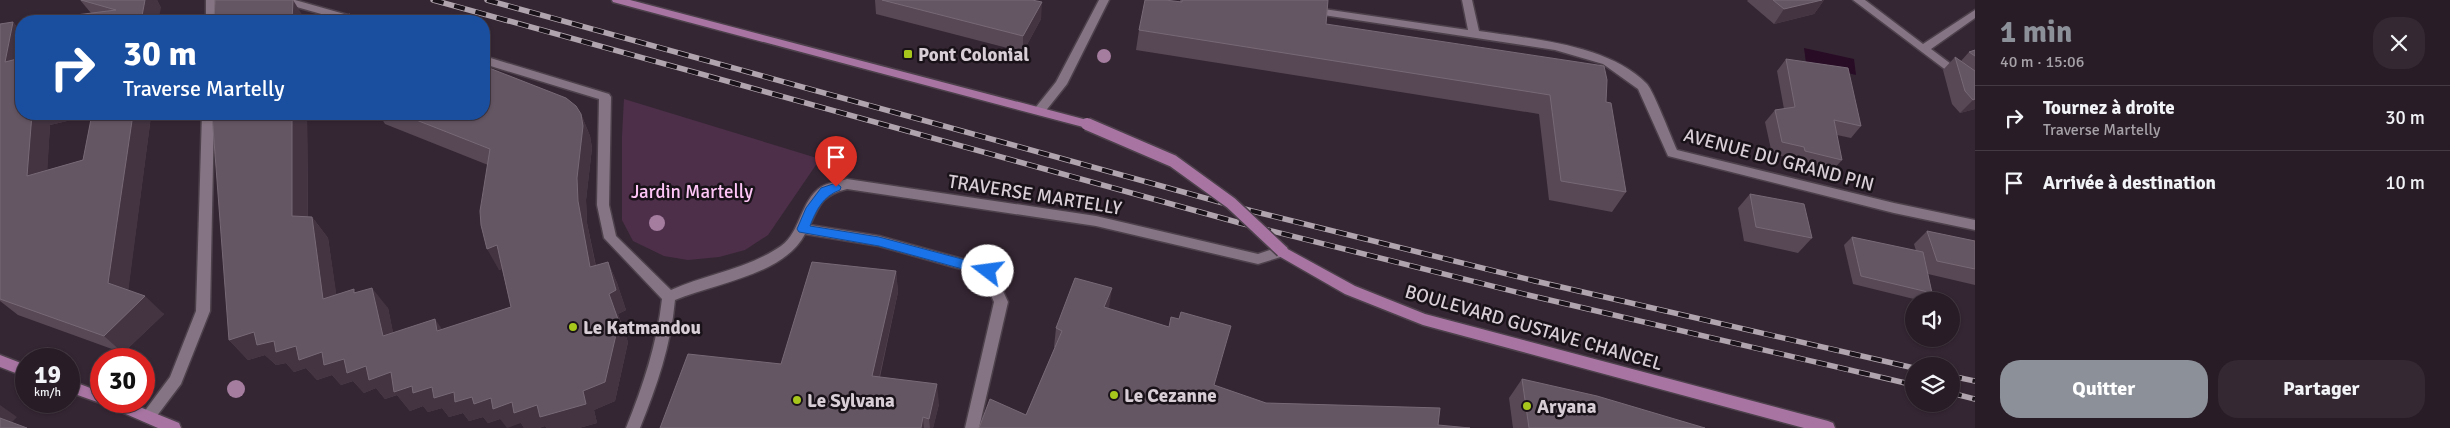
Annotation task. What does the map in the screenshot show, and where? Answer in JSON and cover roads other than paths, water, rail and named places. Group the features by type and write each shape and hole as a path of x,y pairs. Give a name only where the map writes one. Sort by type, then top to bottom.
{"main road":[{"name":"BOULEVARD GUSTAVE CHANCEL","path":"617,0 1040,110 1087,124 1173,161 1231,203 1282,251 1350,290 1423,319 1828,428"},
{"path":"0,361 15,367"},
{"path":"140,413 174,428"}],"street":[{"path":"211,15 212,0"},
{"path":"283,0 337,15"},
{"path":"1040,110 1061,84 1104,0"},
{"path":"1467,0 1474,33"},
{"path":"1858,0 1975,88"},
{"name":"AVENUE DU GRAND PIN","path":"1302,9 1556,46 1607,61 1643,87 1672,153 1894,208 1975,225"},
{"path":"1924,48 1975,13"},
{"path":"490,62 604,97 603,205 610,238 669,297 662,346 654,377 633,428"},
{"path":"148,416 176,380 203,311 208,120"},
{"name":"TRAVERSE MARTELLY","path":"669,297 689,287 743,271 774,258 791,246 803,229 810,211 825,191 847,184 1096,221 1258,259 1282,251"},
{"path":"803,229 879,241 988,271 1002,302 972,428"}],"railway":[{"path":"433,0 487,15"},
{"path":"487,0 1252,211 1535,281 1905,366"},
{"path":"490,16 1240,223 1528,295 1905,383"},
{"path":"1960,378 1975,381"},
{"path":"1960,395 1975,399"}],"place":[{"name":"Pont Colonial","path":"908,54"},
{"name":"Le Katmandou","path":"573,327"},
{"name":"Le Cezanne","path":"1114,395"},
{"name":"Le Sylvana","path":"797,400"},
{"name":"Aryana","path":"1527,406"}],"park label":[{"name":"Jardin Martelly","path":"692,191"}]}
